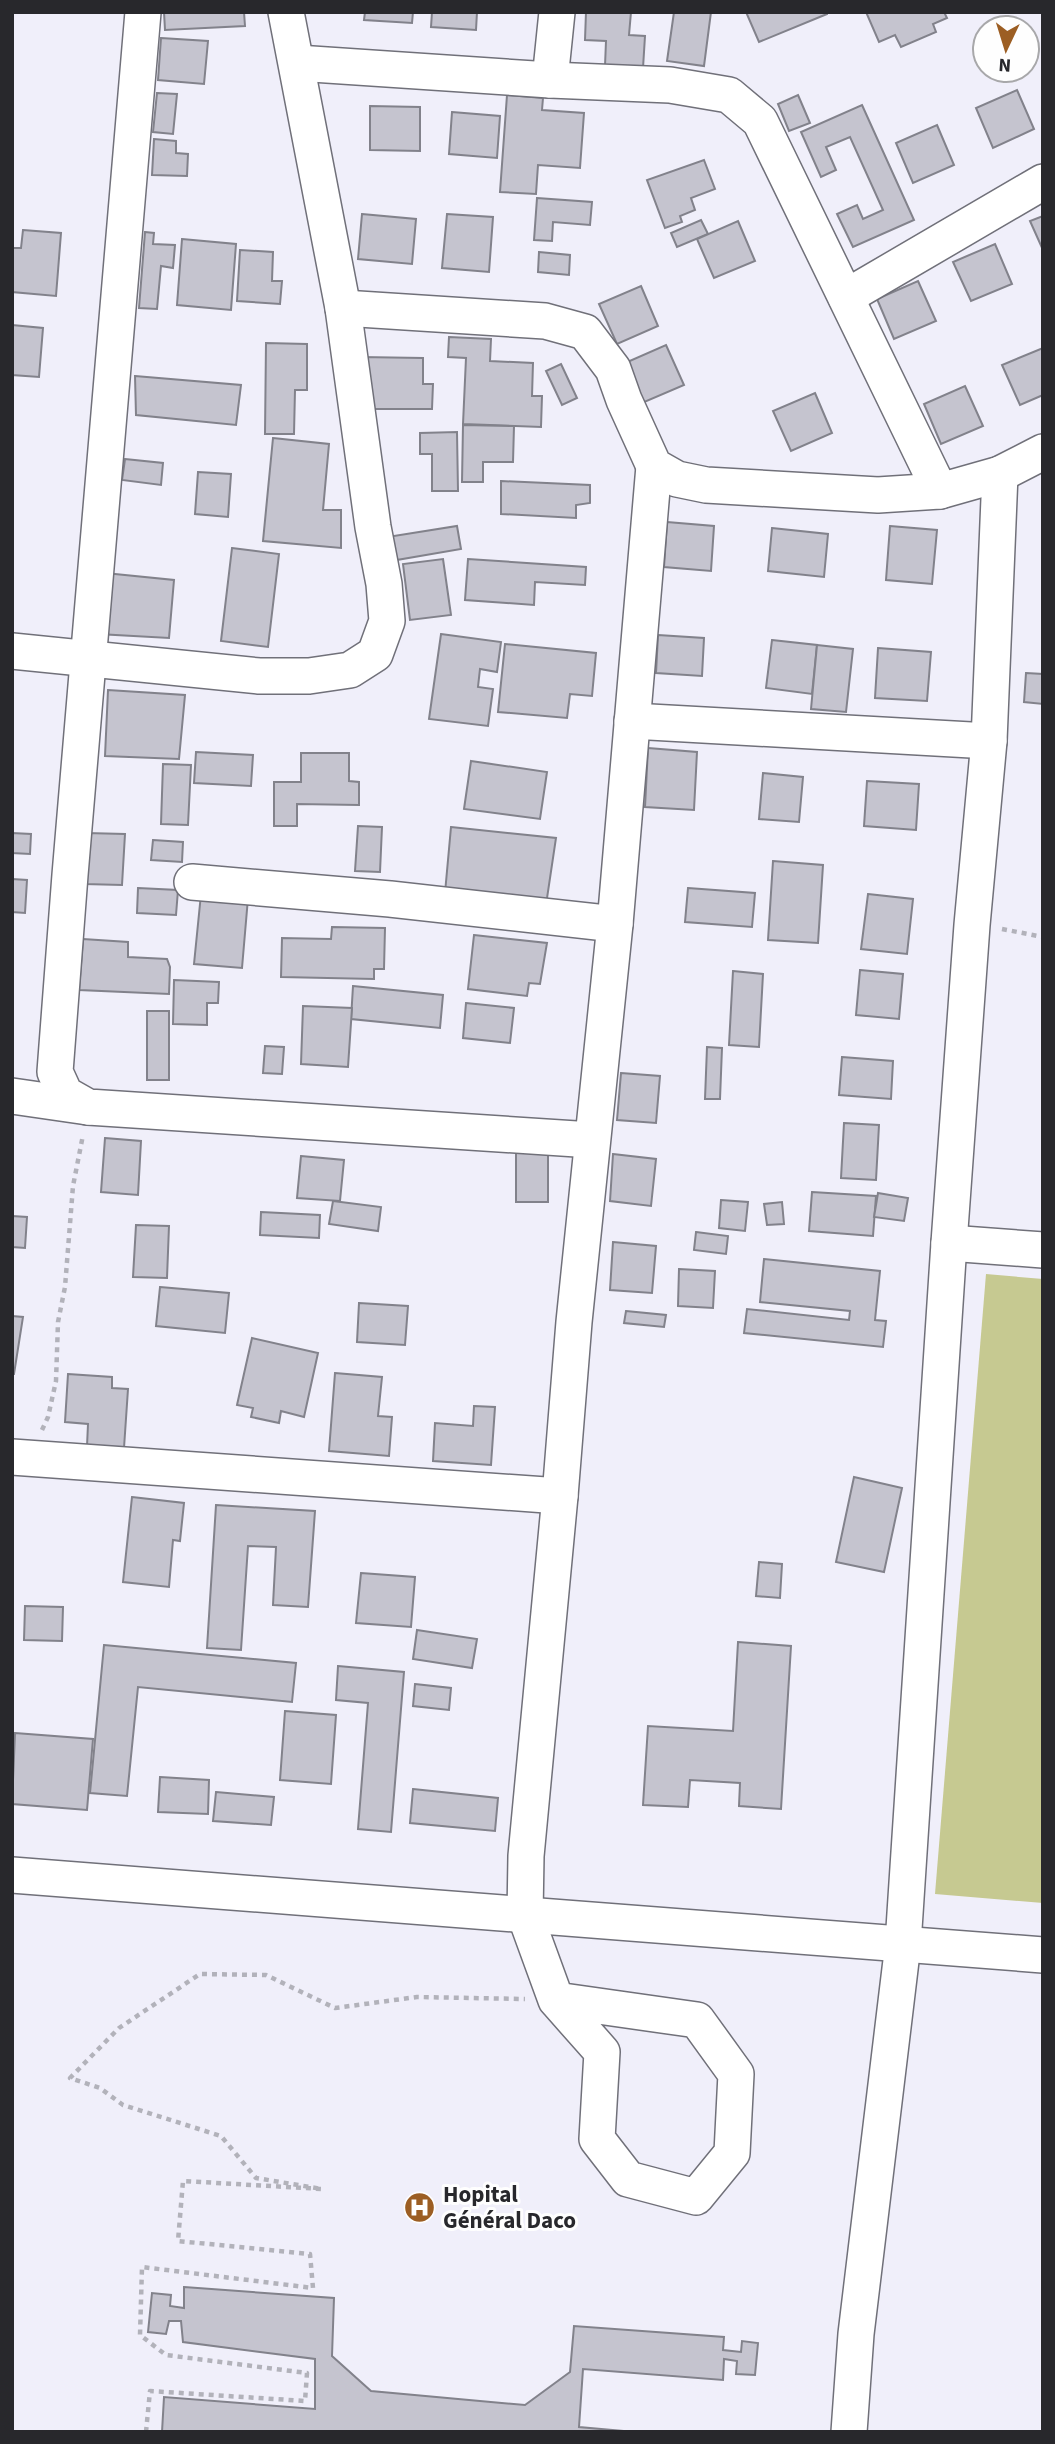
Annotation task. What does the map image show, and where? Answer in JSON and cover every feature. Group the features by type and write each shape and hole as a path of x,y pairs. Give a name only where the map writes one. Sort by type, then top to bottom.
{"street":[{"path":"88,1107 65,1094 55,1072 143,12"},
{"path":"12,651 259,676 309,676 349,670 375,654 387,621 384,584 373,527 344,308 286,12"},
{"path":"550,80 556,12"},
{"path":"297,62 550,80 670,85 729,94 760,121 940,491"},
{"path":"846,297 1043,182"},
{"path":"344,308 545,321 585,332 613,369 654,466 615,924 574,1322 526,1856 524,1915 556,2000 602,2052 597,2140 628,2179 696,2197 732,2153 736,2074 697,2020 556,2000"},
{"path":"654,466 677,479 706,485 878,495 940,491 1000,474 1043,452"},
{"path":"849,2432 856,2334 903,1944 948,1243 989,741 1000,474"},
{"path":"632,721 989,741"},
{"path":"192,882 390,899 615,924"},
{"path":"12,1096 88,1107 592,1140"},
{"path":"948,1243 1043,1250"},
{"path":"21,1457 560,1496"},
{"path":"12,1875 1043,1955"}],"path":[{"path":"972,925 1043,937"},
{"path":"21,1457 48,1417 55,1381 58,1321 65,1287 73,1186 88,1107"},
{"path":"146,2432 150,2391 305,2401 307,2373 166,2355 140,2335 142,2267 313,2288 310,2254 178,2241 183,2181 322,2189 256,2178 221,2136 123,2105 100,2088 70,2078 119,2028 200,1974 266,1975 335,2008 417,1997 556,2000"}],"green space":[{"path":"986,1274 1043,1279 1043,1903 935,1894"}],"building":[{"path":"164,12 244,12 245,26 165,30"},
{"path":"365,12 413,12 412,23 364,20"},
{"path":"432,12 477,12 476,30 431,27"},
{"path":"586,12 631,12 629,35 645,36 643,68 605,66 606,41 585,40"},
{"path":"674,12 711,12 704,66 667,61"},
{"path":"746,12 827,12 827,14 759,42"},
{"path":"866,12 944,12 947,18 933,24 936,32 901,47 895,35 879,42"},
{"path":"161,38 208,41 204,84 158,80"},
{"path":"1017,90 1034,129 993,148 976,108"},
{"path":"157,93 177,94 173,134 153,132"},
{"path":"507,95 543,98 542,110 584,113 580,168 538,165 536,194 500,192"},
{"path":"798,95 810,123 789,131 778,104"},
{"path":"862,105 914,220 853,247 837,214 857,205 863,219 883,210 850,137 826,147 836,170 821,177 801,132"},
{"path":"370,106 420,107 420,151 370,150"},
{"path":"452,112 500,116 497,158 449,154"},
{"path":"937,125 954,165 913,183 896,143"},
{"path":"154,139 176,141 176,153 188,154 187,176 152,175"},
{"path":"704,160 715,189 691,198 695,210 680,216 682,222 665,228 647,180"},
{"path":"537,198 592,202 590,225 553,222 552,241 534,240"},
{"path":"362,214 416,219 412,264 358,259"},
{"path":"447,214 493,217 489,272 442,268"},
{"path":"1043,216 1043,250 1030,221"},
{"path":"701,220 708,234 677,247 671,233"},
{"path":"738,221 755,261 714,278 697,239"},
{"path":"23,230 61,233 56,296 12,292 12,248 21,248"},
{"path":"145,232 154,233 153,244 175,245 173,268 161,266 157,309 139,308"},
{"path":"182,239 236,244 231,310 177,305"},
{"path":"995,244 1012,284 971,301 953,262"},
{"path":"240,250 273,252 272,281 282,281 280,304 237,301"},
{"path":"539,252 570,255 569,275 538,272"},
{"path":"918,281 936,321 894,339 877,299"},
{"path":"641,286 658,326 617,344 599,304"},
{"path":"12,325 43,328 39,377 12,375"},
{"path":"449,337 491,339 490,361 533,363 532,396 542,396 541,427 463,424 466,358 448,357"},
{"path":"266,343 307,344 307,390 295,390 294,434 265,434"},
{"path":"666,345 684,385 642,403 625,363"},
{"path":"1043,348 1043,395 1020,405 1002,365"},
{"path":"360,357 423,358 423,384 433,384 432,409 359,409"},
{"path":"561,364 577,398 562,405 546,371"},
{"path":"135,376 241,385 236,425 136,415"},
{"path":"965,386 983,426 941,444 924,404"},
{"path":"815,393 832,433 791,451 773,411"},
{"path":"463,425 514,426 513,462 483,462 483,482 462,482"},
{"path":"457,432 458,491 432,491 432,454 420,454 420,433"},
{"path":"273,438 329,444 323,510 341,510 341,548 263,541"},
{"path":"125,459 163,463 161,485 122,480"},
{"path":"198,472 231,474 228,517 195,514"},
{"path":"501,481 590,485 590,503 576,505 576,518 501,514"},
{"path":"667,522 714,526 711,571 664,567"},
{"path":"457,526 461,549 385,562 381,538"},
{"path":"890,526 937,530 932,584 886,580"},
{"path":"772,528 828,534 824,577 768,571"},
{"path":"232,548 279,554 268,647 221,641"},
{"path":"443,559 451,615 410,620 403,564"},
{"path":"468,559 586,567 585,585 535,582 534,605 465,600"},
{"path":"105,573 174,580 169,638 98,634"},
{"path":"441,634 501,642 497,672 480,669 478,687 493,689 488,726 429,719"},
{"path":"658,635 704,638 702,676 656,673"},
{"path":"772,640 817,645 812,694 766,688"},
{"path":"505,644 596,653 592,696 570,694 567,718 498,712"},
{"path":"817,645 853,649 846,712 811,709"},
{"path":"878,648 931,652 927,701 875,698"},
{"path":"1026,673 1043,674 1043,704 1024,702"},
{"path":"108,690 185,695 179,759 105,756"},
{"path":"648,748 697,752 694,810 645,807"},
{"path":"196,752 253,755 251,786 194,783"},
{"path":"301,753 349,753 349,781 359,782 359,805 297,804 297,826 274,826 274,782 301,782"},
{"path":"471,761 547,772 540,819 464,809"},
{"path":"163,764 191,765 188,825 161,824"},
{"path":"763,773 803,777 799,822 759,819"},
{"path":"867,781 919,784 916,830 864,826"},
{"path":"358,826 382,827 380,872 355,871"},
{"path":"451,827 556,838 546,905 445,893"},
{"path":"12,833 31,834 30,854 12,853"},
{"path":"86,833 125,834 122,885 84,884"},
{"path":"153,840 183,842 182,862 151,860"},
{"path":"773,861 823,865 818,943 768,940"},
{"path":"12,879 27,880 25,913 12,912"},
{"path":"138,888 178,890 176,915 137,913"},
{"path":"688,888 755,893 752,927 685,922"},
{"path":"201,894 248,898 242,968 194,964"},
{"path":"868,894 913,899 907,954 861,949"},
{"path":"332,927 385,928 384,969 374,969 374,979 281,977 282,938 331,939"},
{"path":"474,935 547,943 540,984 529,983 527,996 468,989"},
{"path":"83,939 128,942 128,957 167,959 170,967 169,994 79,990"},
{"path":"860,970 903,974 899,1019 856,1015"},
{"path":"733,971 763,974 759,1047 729,1045"},
{"path":"174,980 219,982 218,1003 207,1003 207,1025 173,1024"},
{"path":"353,986 443,995 440,1028 351,1019"},
{"path":"466,1003 514,1008 510,1043 463,1038"},
{"path":"303,1006 352,1008 348,1067 301,1064"},
{"path":"147,1011 169,1011 169,1080 147,1080"},
{"path":"265,1046 284,1047 282,1074 263,1073"},
{"path":"707,1047 722,1048 720,1099 705,1099"},
{"path":"842,1057 893,1061 891,1099 839,1095"},
{"path":"621,1073 660,1076 656,1123 617,1120"},
{"path":"844,1123 879,1125 876,1180 841,1178"},
{"path":"105,1138 141,1141 138,1195 101,1192"},
{"path":"516,1148 548,1148 548,1202 516,1202"},
{"path":"613,1154 656,1159 651,1206 610,1201"},
{"path":"301,1156 344,1160 340,1201 297,1198"},
{"path":"812,1192 876,1196 873,1236 809,1231"},
{"path":"878,1193 908,1198 904,1221 874,1217"},
{"path":"721,1200 748,1202 745,1231 719,1228"},
{"path":"333,1201 381,1207 378,1231 329,1224"},
{"path":"782,1202 784,1224 767,1225 764,1204"},
{"path":"261,1212 320,1215 319,1238 260,1235"},
{"path":"12,1216 27,1217 25,1248 12,1247"},
{"path":"136,1225 169,1226 167,1278 133,1277"},
{"path":"696,1232 728,1236 726,1254 694,1250"},
{"path":"613,1242 656,1246 652,1293 610,1290"},
{"path":"764,1259 880,1271 875,1320 886,1321 883,1347 744,1333 747,1309 849,1320 850,1311 760,1302"},
{"path":"679,1269 715,1271 713,1308 678,1306"},
{"path":"160,1287 229,1293 225,1333 156,1326"},
{"path":"359,1303 408,1306 405,1345 357,1342"},
{"path":"626,1311 666,1315 664,1327 624,1323"},
{"path":"12,1316 23,1317 14,1374 12,1374"},
{"path":"252,1338 318,1353 304,1417 281,1411 279,1423 251,1417 253,1408 237,1405"},
{"path":"335,1373 382,1377 378,1416 392,1417 389,1456 329,1451"},
{"path":"68,1374 112,1377 112,1388 128,1389 124,1448 87,1446 88,1424 65,1422"},
{"path":"474,1406 495,1407 491,1465 433,1461 435,1423 473,1426"},
{"path":"854,1477 902,1488 884,1572 836,1562"},
{"path":"132,1497 184,1503 180,1541 173,1540 169,1587 123,1582"},
{"path":"216,1505 315,1511 308,1607 273,1605 276,1547 248,1546 241,1650 207,1648"},
{"path":"759,1562 782,1564 780,1598 756,1596"},
{"path":"361,1573 415,1577 411,1627 356,1623"},
{"path":"25,1606 63,1607 62,1641 24,1640"},
{"path":"417,1630 477,1639 472,1668 413,1659"},
{"path":"738,1642 791,1646 781,1809 739,1806 740,1783 690,1780 688,1807 643,1805 648,1726 733,1731"},
{"path":"104,1645 296,1663 292,1702 138,1687 127,1796 90,1793"},
{"path":"338,1666 404,1672 391,1832 358,1829 368,1703 336,1700"},
{"path":"415,1684 451,1688 449,1710 413,1706"},
{"path":"285,1711 336,1715 331,1784 280,1780"},
{"path":"15,1733 93,1739 87,1810 12,1804"},
{"path":"160,1777 209,1780 208,1814 158,1812"},
{"path":"413,1789 498,1798 495,1831 410,1823"},
{"path":"216,1792 274,1797 271,1825 213,1821"},
{"path":"184,2287 334,2298 332,2356 371,2391 525,2405 570,2372 574,2326 724,2337 723,2350 741,2352 742,2341 758,2343 755,2375 736,2374 737,2361 724,2359 723,2380 583,2369 579,2427 635,2432 162,2432 164,2397 315,2409 315,2359 183,2342 181,2321 169,2321 166,2334 148,2332 152,2293 171,2295 170,2306 184,2308"}],"place":[{"name":"Hopital Général Daco","path":"420,2207"}]}
